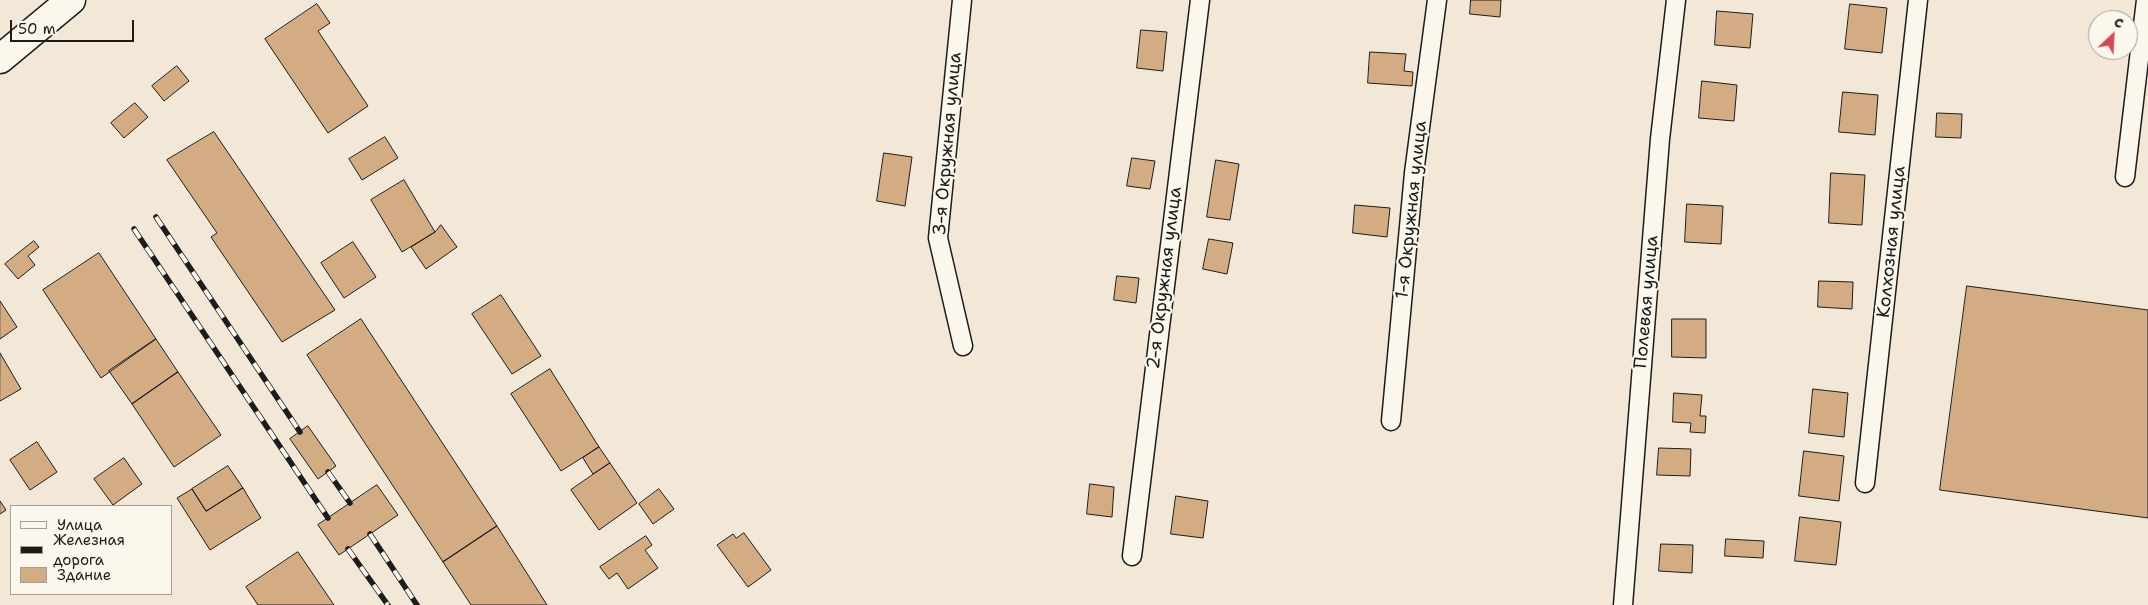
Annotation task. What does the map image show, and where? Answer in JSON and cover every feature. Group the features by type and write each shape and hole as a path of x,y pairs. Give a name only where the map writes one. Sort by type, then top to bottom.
{"highway":[{"path":"0,59 71,0"}],"street":[{"name":"3-я Окружная улица","path":"962,0 938,238 963,346"},
{"name":"2-я Окружная улица","path":"1132,556 1200,0"},
{"name":"1-я Окружная улица","path":"1391,421 1414,173 1437,0"},
{"name":"Полевая улица","path":"1623,605 1660,139 1676,0"},
{"name":"Колхозная улица","path":"1865,483 1918,0"},
{"path":"2125,177 2146,0"}],"building":[{"path":"1471,0 1501,0 1500,17 1470,14"},
{"path":"317,4 330,23 318,31 368,106 328,133 265,39"},
{"path":"1850,4 1887,8 1882,53 1845,49"},
{"path":"1717,11 1753,14 1750,48 1715,45"},
{"path":"1141,30 1167,32 1163,71 1137,68"},
{"path":"1370,52 1406,54 1404,71 1413,72 1412,86 1368,83"},
{"path":"177,66 189,81 164,101 152,86"},
{"path":"1702,81 1737,85 1734,121 1699,118"},
{"path":"1843,92 1878,95 1875,135 1839,132"},
{"path":"135,103 148,117 124,138 111,123"},
{"path":"1937,113 1962,114 1961,138 1936,137"},
{"path":"214,132 335,310 282,342 211,237 217,233 167,160"},
{"path":"385,137 398,158 362,180 349,159"},
{"path":"884,153 912,157 905,206 877,201"},
{"path":"1132,158 1155,161 1150,189 1127,186"},
{"path":"1216,160 1239,164 1230,220 1207,217"},
{"path":"1831,173 1865,175 1862,225 1829,223"},
{"path":"404,180 435,232 402,252 371,200"},
{"path":"1687,204 1723,206 1721,244 1685,242"},
{"path":"1355,205 1390,208 1387,237 1353,233"},
{"path":"441,225 457,247 426,269 411,247 435,232"},
{"path":"1209,239 1233,243 1227,274 1203,269"},
{"path":"34,241 39,247 28,256 35,265 18,279 5,264"},
{"path":"353,242 376,277 344,298 321,263"},
{"path":"99,253 156,339 101,378 43,290"},
{"path":"1117,276 1139,278 1136,303 1114,300"},
{"path":"1819,281 1853,282 1852,309 1818,307"},
{"path":"1967,286 2148,310 2148,518 1940,490"},
{"path":"501,295 541,356 512,374 472,314"},
{"path":"0,301 17,327 0,339"},
{"path":"361,319 497,526 443,562 307,355"},
{"path":"1672,319 1706,319 1706,358 1672,357"},
{"path":"156,339 178,372 132,404 109,371"},
{"path":"0,353 21,389 0,401"},
{"path":"550,369 599,447 561,471 511,394"},
{"path":"178,372 221,435 174,467 132,404"},
{"path":"1813,389 1848,393 1844,437 1809,433"},
{"path":"1674,393 1702,395 1700,416 1706,416 1705,433 1690,432 1691,423 1673,422"},
{"path":"308,426 336,466 318,479 290,439"},
{"path":"37,442 57,472 30,490 10,460"},
{"path":"599,447 610,463 593,474 583,458"},
{"path":"1659,448 1691,449 1690,476 1657,475"},
{"path":"1804,451 1844,456 1839,501 1799,496"},
{"path":"124,458 142,484 113,505 94,479"},
{"path":"610,463 637,503 599,530 571,490"},
{"path":"228,466 243,488 206,511 192,489"},
{"path":"1090,484 1114,487 1112,517 1087,514"},
{"path":"377,485 398,515 339,555 318,525"},
{"path":"243,488 261,518 210,550 177,498 192,489 206,511"},
{"path":"659,489 674,509 653,524 639,504"},
{"path":"1176,496 1208,501 1203,538 1171,534"},
{"path":"0,501 6,510 0,514"},
{"path":"1800,517 1841,522 1836,565 1795,561"},
{"path":"497,526 547,605 471,605 443,562"},
{"path":"744,533 771,570 748,587 717,545 733,534 736,538"},
{"path":"646,536 652,545 645,550 658,568 628,589 617,573 609,579 600,567"},
{"path":"1726,539 1764,541 1763,558 1725,556"},
{"path":"1661,544 1693,545 1692,573 1659,571"},
{"path":"298,552 334,605 258,605 246,587"}],"railway":[{"path":"156,217 300,432"},
{"path":"134,229 328,518"},
{"path":"328,472 350,503"},
{"path":"370,534 417,605"},
{"path":"348,549 388,605"}]}
